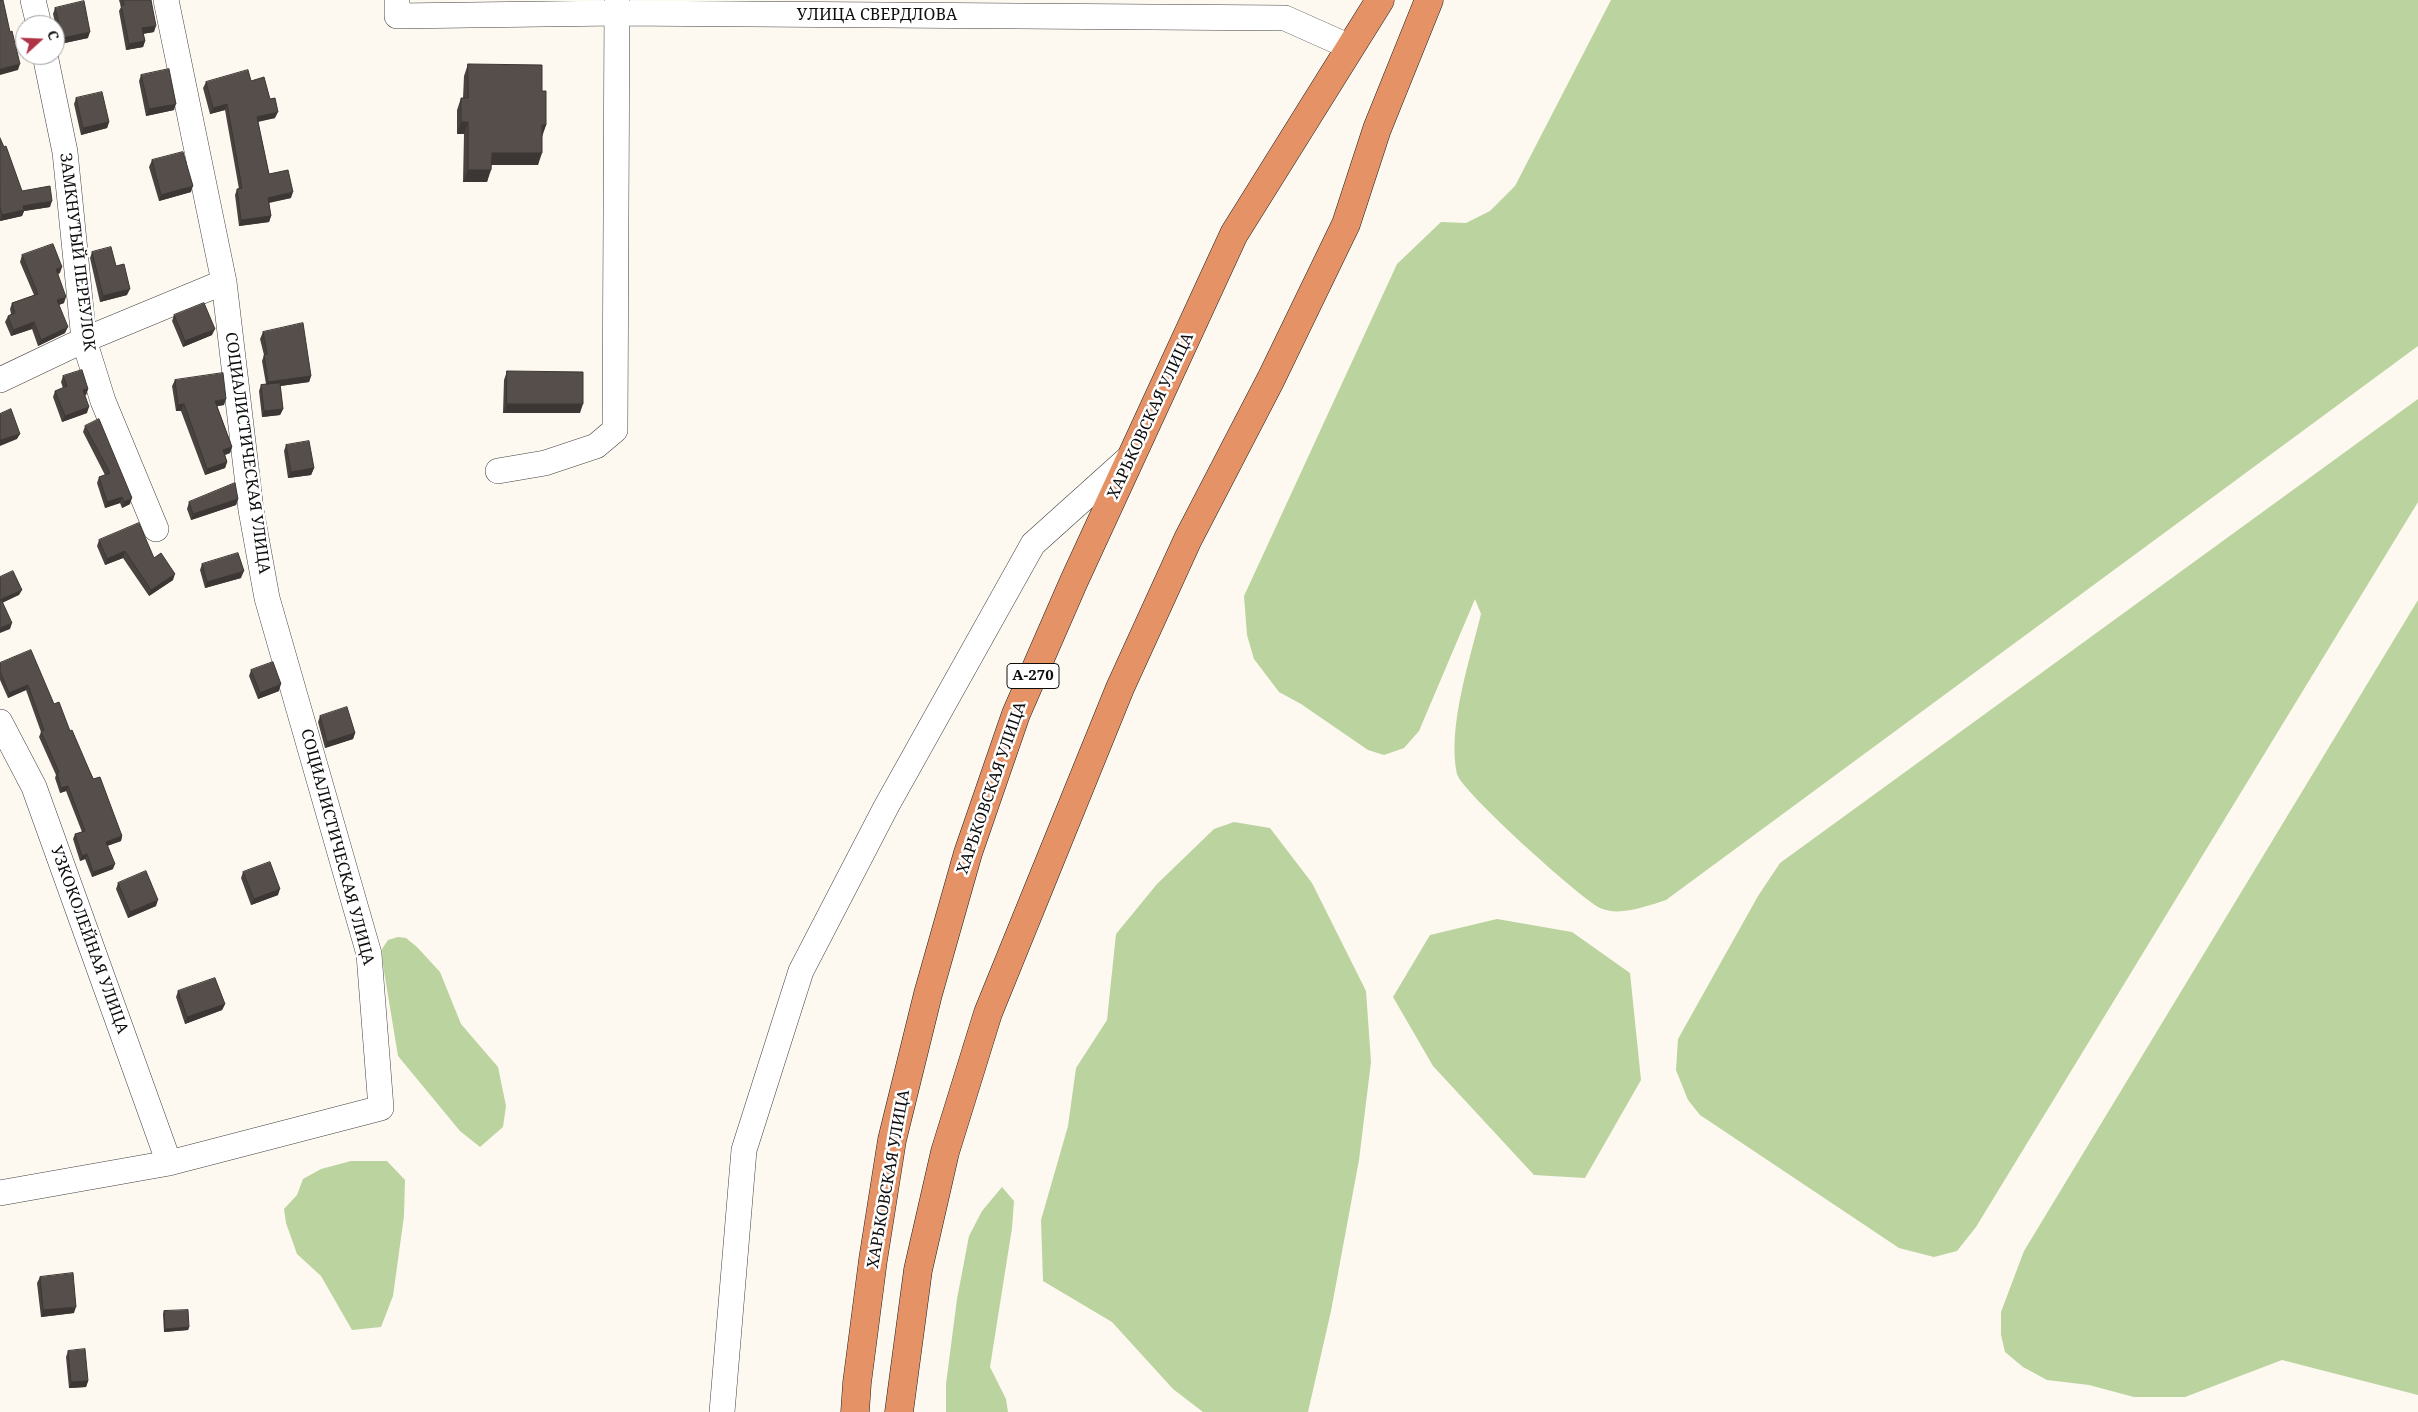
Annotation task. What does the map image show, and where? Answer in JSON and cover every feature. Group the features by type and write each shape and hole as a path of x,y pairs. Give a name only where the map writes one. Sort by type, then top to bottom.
{"highway":[{"name":"ХАРЬКОВСКАЯ УЛИЦА","path":"855,1412 873,1260 892,1140 928,994 968,852 1016,714 1074,581 1234,234 1380,0"},
{"path":"899,1412 918,1270 924,1243 945,1152 988,1013 1120,688 1188,539 1271,379 1346,224 1377,129 1429,0"}],"street":[{"path":"33,0 37,15"},
{"name":"СОЦИАЛИСТИЧЕСКАЯ УЛИЦА","path":"166,0 224,282 251,510 267,598 369,954 381,1108 169,1163"},
{"path":"498,471 544,463 588,449 596,446 616,430 617,6"},
{"name":"УЛИЦА СВЕРДЛОВА","path":"397,8 617,6 1285,18 1350,47"},
{"name":"ЗАМКНУТЫЙ ПЕРЕУЛОК","path":"47,65 65,152 84,340 103,401 156,529"},
{"path":"0,380 84,340 224,282"},
{"path":"722,1412 744,1150 801,971 886,807 1033,544 1133,454"},
{"name":"УЗКОКОЛЕЙНАЯ УЛИЦА","path":"0,722 34,787 169,1163"},
{"path":"0,1193 169,1163"}],"green space":[{"path":"1611,0 2418,0 2418,346 1666,900 1624,911 1600,908 1588,900 1547,866 1478,801 1457,774 1455,736 1457,715 1481,614 1475,599 1419,731 1404,748 1384,755 1368,750 1301,704 1279,692 1254,659 1247,635 1244,596 1397,264 1441,222 1466,223 1490,211 1515,186"},
{"path":"2418,399 2418,502 1976,1227 1957,1251 1934,1257 1899,1248 1700,1115 1688,1100 1676,1070 1678,1039 1758,896 1780,863"},
{"path":"2418,600 2418,1395 2282,1360 2185,1397 2134,1397 2089,1385 2047,1380 2023,1367 2005,1352 2001,1335 2001,1312 2024,1251"},
{"path":"1234,822 1270,828 1312,883 1366,991 1371,1062 1359,1160 1331,1311 1308,1412 1203,1412 1173,1389 1112,1322 1043,1281 1041,1220 1068,1126 1076,1068 1107,1020 1116,934 1157,884 1214,829"},
{"path":"1497,919 1572,932 1630,973 1641,1080 1585,1178 1534,1175 1433,1066 1393,997 1430,935"},
{"path":"398,937 406,938 417,947 440,972 461,1024 498,1067 506,1106 503,1127 480,1147 460,1131 398,1056 382,949 388,940"},
{"path":"351,1161 387,1161 405,1180 404,1216 393,1296 381,1327 352,1330 321,1276 297,1254 286,1223 284,1209 297,1195 303,1179 321,1169"},
{"path":"1002,1187 1014,1201 1012,1228 990,1367 1006,1399 1008,1412 946,1412 946,1384 957,1299 969,1236 982,1211"}],"building":[{"path":"0,0 3,0 10,32 12,31 15,43 16,65 0,69"},
{"path":"123,0 151,0 156,26 142,28 145,41 129,44 121,5 124,5"},
{"path":"84,1 90,32 65,38 65,15 57,15 55,8"},
{"path":"468,64 542,65 542,91 546,91 546,125 542,125 542,153 492,153 491,170 468,170 468,122 461,122 461,98 468,98"},
{"path":"169,69 176,104 149,109 141,75"},
{"path":"248,70 251,81 264,77 270,99 275,98 278,112 257,117 269,174 288,170 293,192 268,198 271,216 241,220 237,189 242,188 227,104 213,108 206,82"},
{"path":"102,92 109,122 83,128 76,98"},
{"path":"0,138 4,147 6,146 22,191 50,186 52,201 23,206 24,210 2,215 0,207"},
{"path":"183,152 193,186 161,195 152,160"},
{"path":"53,244 62,267 56,269 66,297 57,300 68,327 41,340 34,322 13,330 8,316 15,313 12,303 38,294 22,255"},
{"path":"111,247 116,266 124,264 130,289 103,296 92,252"},
{"path":"204,303 215,329 185,341 174,315"},
{"path":"303,323 311,376 268,382 264,355 267,354 263,332"},
{"path":"82,370 88,389 83,390 89,407 65,416 55,391 67,386 63,376"},
{"path":"507,371 583,372 583,404 507,404"},
{"path":"223,373 226,399 215,401 232,447 223,450 227,462 207,469 184,404 178,405 175,380"},
{"path":"280,383 283,409 264,411 261,385"},
{"path":"11,409 20,434 0,440 0,414"},
{"path":"99,419 132,498 124,502 122,497 107,502 99,477 110,473 85,426"},
{"path":"309,441 314,468 291,472 286,445"},
{"path":"235,483 238,499 193,514 189,502"},
{"path":"139,523 154,558 161,553 175,574 151,590 125,551 107,559 99,540"},
{"path":"238,553 244,571 207,582 202,564"},
{"path":"13,571 22,590 1,599 12,623 0,628 0,577"},
{"path":"31,650 54,704 59,702 70,731 72,730 93,779 100,777 122,836 106,842 115,864 93,872 87,854 82,856 75,834 85,831 68,786 61,788 57,773 59,772 41,732 44,730 28,685 9,693 0,671 0,663"},
{"path":"273,662 281,684 260,693 251,670"},
{"path":"347,707 355,733 327,742 320,716"},
{"path":"270,862 280,889 254,899 243,872"},
{"path":"146,871 158,900 130,912 118,883"},
{"path":"215,978 225,1004 187,1017 178,991"},
{"path":"73,1273 76,1307 43,1310 40,1277"},
{"path":"188,1310 189,1327 165,1329 164,1311"},
{"path":"85,1349 88,1381 71,1382 68,1351"}]}
